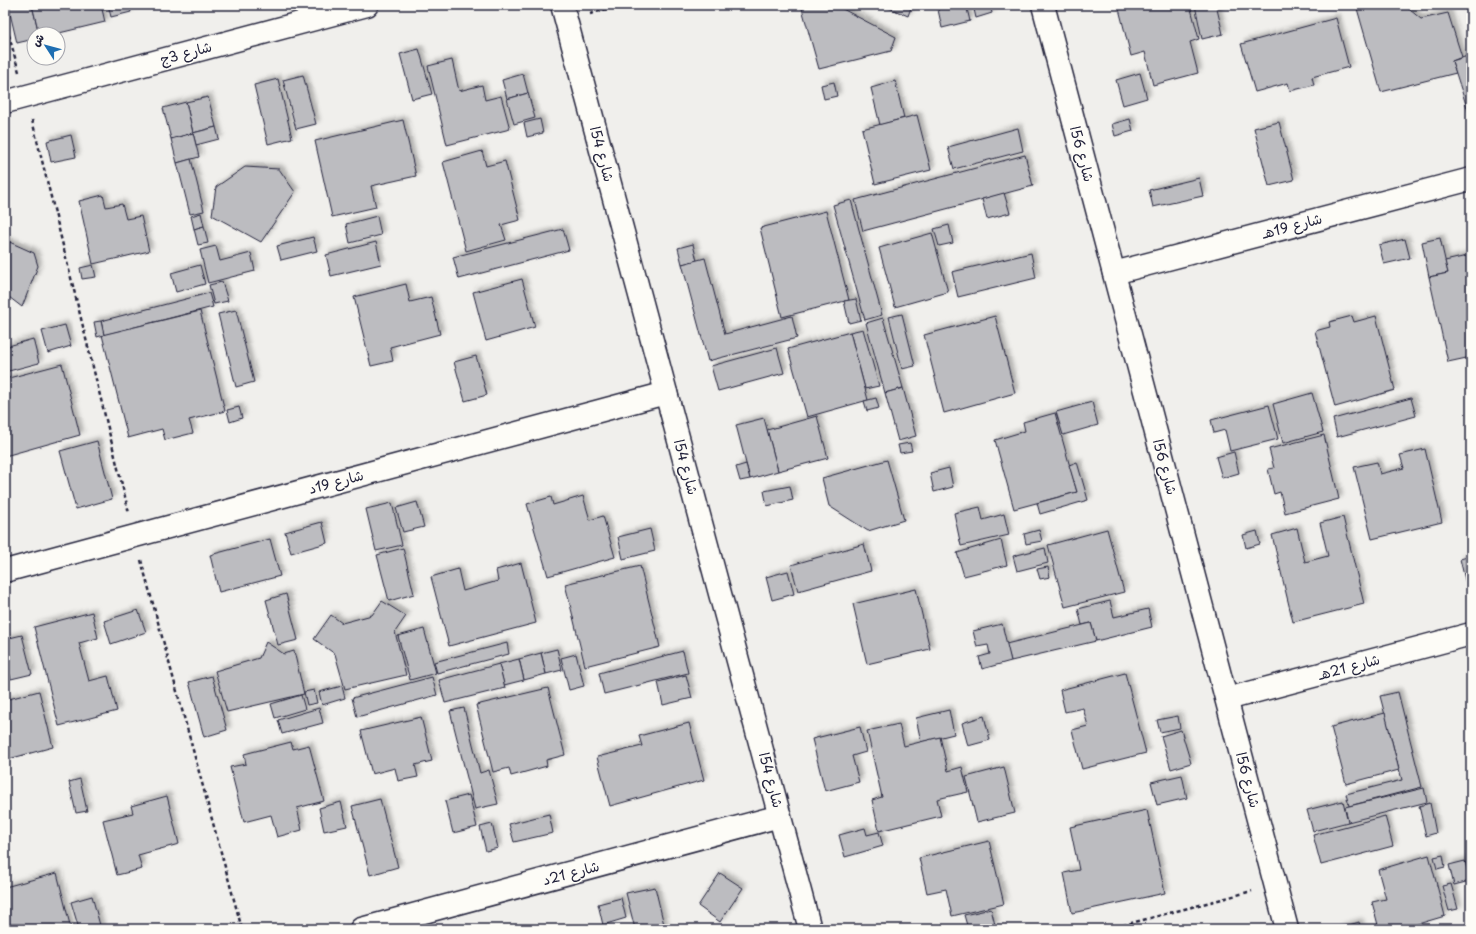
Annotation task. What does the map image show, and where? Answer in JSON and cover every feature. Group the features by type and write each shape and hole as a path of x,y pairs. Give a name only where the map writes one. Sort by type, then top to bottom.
{"street":[{"name":"شارع 3ج","path":"5,102 367,5"},
{"name":"شارع 56ا","path":"1042,5 1287,929"},
{"name":"شارع 54ا","path":"564,13 810,929"},
{"name":"شارع 19هـ","path":"1114,273 1471,179"},
{"name":"شارع 19د","path":"5,571 666,393"},
{"name":"شارع 21هـ","path":"1227,699 1471,634"},
{"name":"شارع 21د","path":"362,929 780,816"}],"path":[{"path":"564,13 619,5"},
{"path":"5,21 26,96 135,536 242,929"},
{"path":"1109,929 1276,885"}],"building":[{"path":"8,5 32,5 37,26 26,26 26,41 17,43"},
{"path":"32,5 101,5 105,22 66,31 66,26 37,26"},
{"path":"108,5 129,5 131,12 111,17"},
{"path":"801,5 835,5 896,37 891,51 819,69"},
{"path":"882,5 912,5 908,16"},
{"path":"937,5 966,5 970,21 942,28"},
{"path":"973,5 990,5 992,13 976,18"},
{"path":"1118,5 1190,5 1199,39 1190,42 1198,73 1153,85 1145,52 1131,56"},
{"path":"1195,5 1216,5 1223,34 1202,39"},
{"path":"1356,5 1404,5 1421,19 1448,13 1462,57 1452,61 1456,73 1381,92"},
{"path":"1336,18 1349,67 1312,77 1314,85 1290,91 1288,83 1255,92 1241,44"},
{"path":"419,49 432,94 412,99 400,54"},
{"path":"1471,55 1471,120 1452,61"},
{"path":"452,60 459,91 482,85 485,100 501,96 510,129 447,145 428,66"},
{"path":"1140,73 1147,98 1123,105 1116,80"},
{"path":"523,74 528,93 507,99 502,80"},
{"path":"303,75 316,124 296,129 283,80"},
{"path":"278,79 292,138 268,144 254,85"},
{"path":"895,81 904,118 880,125 871,88"},
{"path":"834,82 837,96 824,99 821,85"},
{"path":"528,93 535,118 514,124 507,99"},
{"path":"208,97 216,127 193,133 186,102"},
{"path":"186,102 193,133 171,139 163,108"},
{"path":"917,115 931,170 875,184 862,129"},
{"path":"540,119 543,133 527,137 524,123"},
{"path":"1130,119 1133,131 1115,136 1112,124"},
{"path":"403,120 416,176 371,186 376,207 332,217 315,141"},
{"path":"1279,122 1294,180 1269,186 1254,128"},
{"path":"216,127 219,139 196,145 193,133"},
{"path":"1018,128 1023,151 954,169 948,147"},
{"path":"193,133 199,157 177,163 171,139"},
{"path":"71,135 76,157 51,162 47,141"},
{"path":"482,151 486,166 505,161 520,220 501,225 506,240 466,251 443,162"},
{"path":"1025,155 1033,186 863,231 855,200"},
{"path":"191,159 204,211 190,214 177,163"},
{"path":"245,167 279,169 295,192 261,242 212,215 216,187"},
{"path":"1199,178 1203,196 1153,207 1149,190"},
{"path":"1004,193 1010,213 987,219 982,199"},
{"path":"103,195 106,207 122,204 126,219 141,216 149,251 93,264 79,201"},
{"path":"851,200 882,315 865,320 833,205"},
{"path":"826,211 849,300 782,317 760,228"},
{"path":"201,213 204,226 194,229 191,216"},
{"path":"377,216 381,235 350,243 346,224"},
{"path":"949,225 953,243 939,246 934,229"},
{"path":"204,226 208,243 198,245 194,229"},
{"path":"563,229 569,250 459,279 453,257"},
{"path":"932,233 948,292 895,307 879,248"},
{"path":"313,237 317,251 281,260 277,246"},
{"path":"1440,238 1448,273 1429,277 1422,242"},
{"path":"1405,239 1410,258 1384,264 1379,245"},
{"path":"5,240 34,253 38,266 22,307 5,294"},
{"path":"376,242 381,264 331,276 326,255"},
{"path":"693,244 697,261 682,264 678,248"},
{"path":"216,246 220,261 251,253 255,271 208,283 200,250"},
{"path":"1031,253 1036,278 958,297 952,272"},
{"path":"1471,255 1471,357 1448,362 1429,277 1448,273 1445,261"},
{"path":"705,258 725,334 792,316 797,338 708,361 682,264"},
{"path":"93,265 96,277 82,279 80,268"},
{"path":"200,265 205,284 176,292 171,273"},
{"path":"522,279 535,327 486,341 473,292"},
{"path":"222,282 228,301 214,304 209,285"},
{"path":"406,284 410,302 431,297 440,334 390,347 393,361 371,366 354,297"},
{"path":"209,293 213,307 104,335 101,321"},
{"path":"856,299 861,320 849,323 844,301"},
{"path":"236,310 254,382 236,387 218,314"},
{"path":"200,311 225,411 189,420 193,433 165,440 162,429 128,438 102,335"},
{"path":"902,314 915,366 902,369 889,317"},
{"path":"995,316 1015,393 944,413 924,335"},
{"path":"1352,316 1354,322 1376,316 1395,390 1335,407 1315,331 1330,327 1329,322"},
{"path":"883,318 903,388 885,393 866,323"},
{"path":"101,321 104,335 97,337 94,322"},
{"path":"65,325 71,346 48,353 42,331"},
{"path":"863,329 879,386 865,389 850,332"},
{"path":"850,332 868,400 807,417 788,349"},
{"path":"33,339 39,363 5,372 5,347"},
{"path":"777,348 784,373 718,391 711,366"},
{"path":"476,356 487,395 465,401 454,362"},
{"path":"62,364 80,435 5,456 5,379"},
{"path":"903,388 916,436 898,441 885,393"},
{"path":"1312,393 1323,432 1283,443 1273,404"},
{"path":"876,398 879,408 867,411 864,401"},
{"path":"1411,398 1416,416 1337,437 1333,419"},
{"path":"1092,402 1098,425 1063,435 1056,412"},
{"path":"1269,405 1278,439 1230,451 1225,430 1214,433 1211,420"},
{"path":"239,407 242,418 230,422 227,410"},
{"path":"1055,413 1077,492 1014,509 995,440 1025,431 1023,422"},
{"path":"817,416 828,458 778,471 767,430"},
{"path":"764,418 778,471 750,479 736,425"},
{"path":"1324,435 1339,499 1285,513 1280,492 1274,494 1268,469 1274,468 1269,449"},
{"path":"97,441 112,499 76,509 60,451"},
{"path":"910,443 912,451 900,453 898,445"},
{"path":"1425,449 1442,522 1372,539 1354,467 1377,462 1380,474 1404,468 1400,455"},
{"path":"1234,452 1239,473 1222,478 1216,457"},
{"path":"887,460 904,520 868,531 829,506 822,478"},
{"path":"1077,462 1088,500 1040,514 1037,503 1077,492 1069,465"},
{"path":"746,464 750,479 740,481 736,467"},
{"path":"949,468 953,487 934,492 930,473"},
{"path":"790,486 793,500 767,506 764,491"},
{"path":"583,496 590,520 603,516 615,557 548,576 527,504 551,497 553,505"},
{"path":"417,502 424,527 403,532 396,508"},
{"path":"392,503 402,545 376,551 366,509"},
{"path":"980,507 983,520 1004,514 1009,535 961,546 954,513"},
{"path":"1343,517 1364,604 1293,622 1272,535 1297,528 1305,562 1328,556 1320,523"},
{"path":"322,522 327,543 291,553 285,532"},
{"path":"650,529 655,551 623,559 618,537"},
{"path":"1107,529 1124,592 1065,607 1048,545"},
{"path":"1039,530 1042,541 1026,544 1024,534"},
{"path":"1257,531 1260,544 1246,548 1243,535"},
{"path":"270,539 280,576 219,592 210,555"},
{"path":"1001,540 1007,565 964,576 957,553"},
{"path":"864,544 871,571 798,591 791,565"},
{"path":"403,548 414,594 389,601 377,555"},
{"path":"1045,548 1048,563 1017,571 1013,556"},
{"path":"1471,556 1471,587 1467,588 1460,559"},
{"path":"521,563 536,623 449,646 431,577 458,569 463,591 498,581 496,570"},
{"path":"640,566 660,647 585,666 565,584"},
{"path":"1048,567 1050,577 1040,579 1037,569"},
{"path":"788,571 794,594 772,600 766,577"},
{"path":"916,589 930,649 867,664 853,604"},
{"path":"286,594 298,640 278,645 266,600"},
{"path":"382,601 406,616 395,632 406,675 345,689 335,654 314,639 331,615 342,623 372,615"},
{"path":"1110,601 1114,617 1148,609 1152,627 1096,641 1091,623 1082,625 1078,609"},
{"path":"138,610 146,632 111,644 104,621"},
{"path":"92,612 98,638 79,643 89,681 108,676 117,711 59,726 34,627"},
{"path":"1091,623 1096,641 1011,661 1006,644"},
{"path":"1002,624 1011,661 982,669 979,657 990,654 988,645 977,647 973,631"},
{"path":"424,629 436,673 410,680 398,636"},
{"path":"22,635 32,674 11,679 5,657 5,639"},
{"path":"266,642 284,654 294,651 304,694 227,712 215,671 259,658"},
{"path":"507,643 509,654 437,673 434,662"},
{"path":"557,649 562,670 546,674 541,653"},
{"path":"683,651 688,673 604,694 599,673"},
{"path":"541,653 546,674 524,680 519,659"},
{"path":"576,654 584,686 569,690 561,658"},
{"path":"519,659 524,680 504,685 499,664"},
{"path":"499,664 505,688 445,703 439,680"},
{"path":"1125,673 1146,753 1082,769 1072,730 1088,726 1083,708 1065,712 1060,690"},
{"path":"686,675 692,698 663,705 658,682"},
{"path":"212,676 227,730 204,737 189,682"},
{"path":"432,677 437,695 357,717 352,698"},
{"path":"342,686 345,698 322,705 319,692"},
{"path":"548,688 565,755 546,760 547,766 511,776 509,768 493,772 476,705"},
{"path":"314,690 317,703 307,705 304,692"},
{"path":"39,691 53,747 5,760 5,700"},
{"path":"1398,692 1422,787 1349,806 1346,794 1402,780 1380,696"},
{"path":"301,695 305,709 275,718 271,704"},
{"path":"319,708 323,723 282,734 278,720"},
{"path":"464,708 480,773 489,770 498,804 475,809 450,711"},
{"path":"949,710 954,734 921,742 916,718"},
{"path":"1385,713 1399,770 1346,784 1331,727"},
{"path":"984,716 990,740 968,746 962,723"},
{"path":"1178,716 1180,728 1160,732 1157,720"},
{"path":"421,717 432,761 415,765 418,777 398,781 395,768 372,774 361,731"},
{"path":"689,723 704,780 610,806 597,757 642,746 639,736"},
{"path":"899,724 904,746 940,737 948,771 962,767 968,792 937,799 941,816 879,831 872,800 882,797 867,731"},
{"path":"860,727 866,752 852,756 859,782 825,791 812,739"},
{"path":"1181,730 1191,763 1171,769 1161,736"},
{"path":"291,742 293,749 309,745 324,801 297,808 302,830 277,837 271,815 244,822 230,767 246,764 244,754"},
{"path":"1004,767 1015,813 977,822 966,777"},
{"path":"1182,775 1187,798 1157,805 1151,782"},
{"path":"80,779 87,811 76,813 69,782"},
{"path":"1424,788 1427,802 1348,822 1345,807"},
{"path":"469,795 477,827 453,833 445,801"},
{"path":"167,796 179,844 138,855 142,869 117,875 103,820 133,813 131,806"},
{"path":"380,799 398,867 370,875 352,806"},
{"path":"1343,801 1348,822 1313,831 1307,810"},
{"path":"341,802 347,826 324,831 319,808"},
{"path":"1430,803 1436,833 1426,836 1419,806"},
{"path":"1147,810 1165,893 1072,913 1064,873 1079,870 1070,827"},
{"path":"549,814 553,833 514,842 509,824"},
{"path":"1385,816 1393,846 1321,865 1313,835"},
{"path":"492,824 498,848 486,851 480,827"},
{"path":"865,828 867,835 879,832 883,846 845,857 839,835"},
{"path":"989,841 1004,904 952,916 946,889 927,893 919,858"},
{"path":"1429,855 1445,916 1401,929 1379,929 1372,902 1386,899 1378,870"},
{"path":"1443,855 1445,867 1437,869 1434,857"},
{"path":"1465,861 1470,881 1454,885 1449,865"},
{"path":"57,873 71,929 8,929 5,917 5,887"},
{"path":"720,873 743,888 720,922 698,906"},
{"path":"1451,884 1458,909 1449,911 1442,886"},
{"path":"655,887 665,929 635,929 626,893"},
{"path":"92,896 101,929 79,929 71,902"},
{"path":"621,898 626,918 603,925 598,904"},
{"path":"991,909 995,925 980,929 968,929 964,915"},
{"path":"1359,922 1361,929 1339,929 1339,928"}]}
